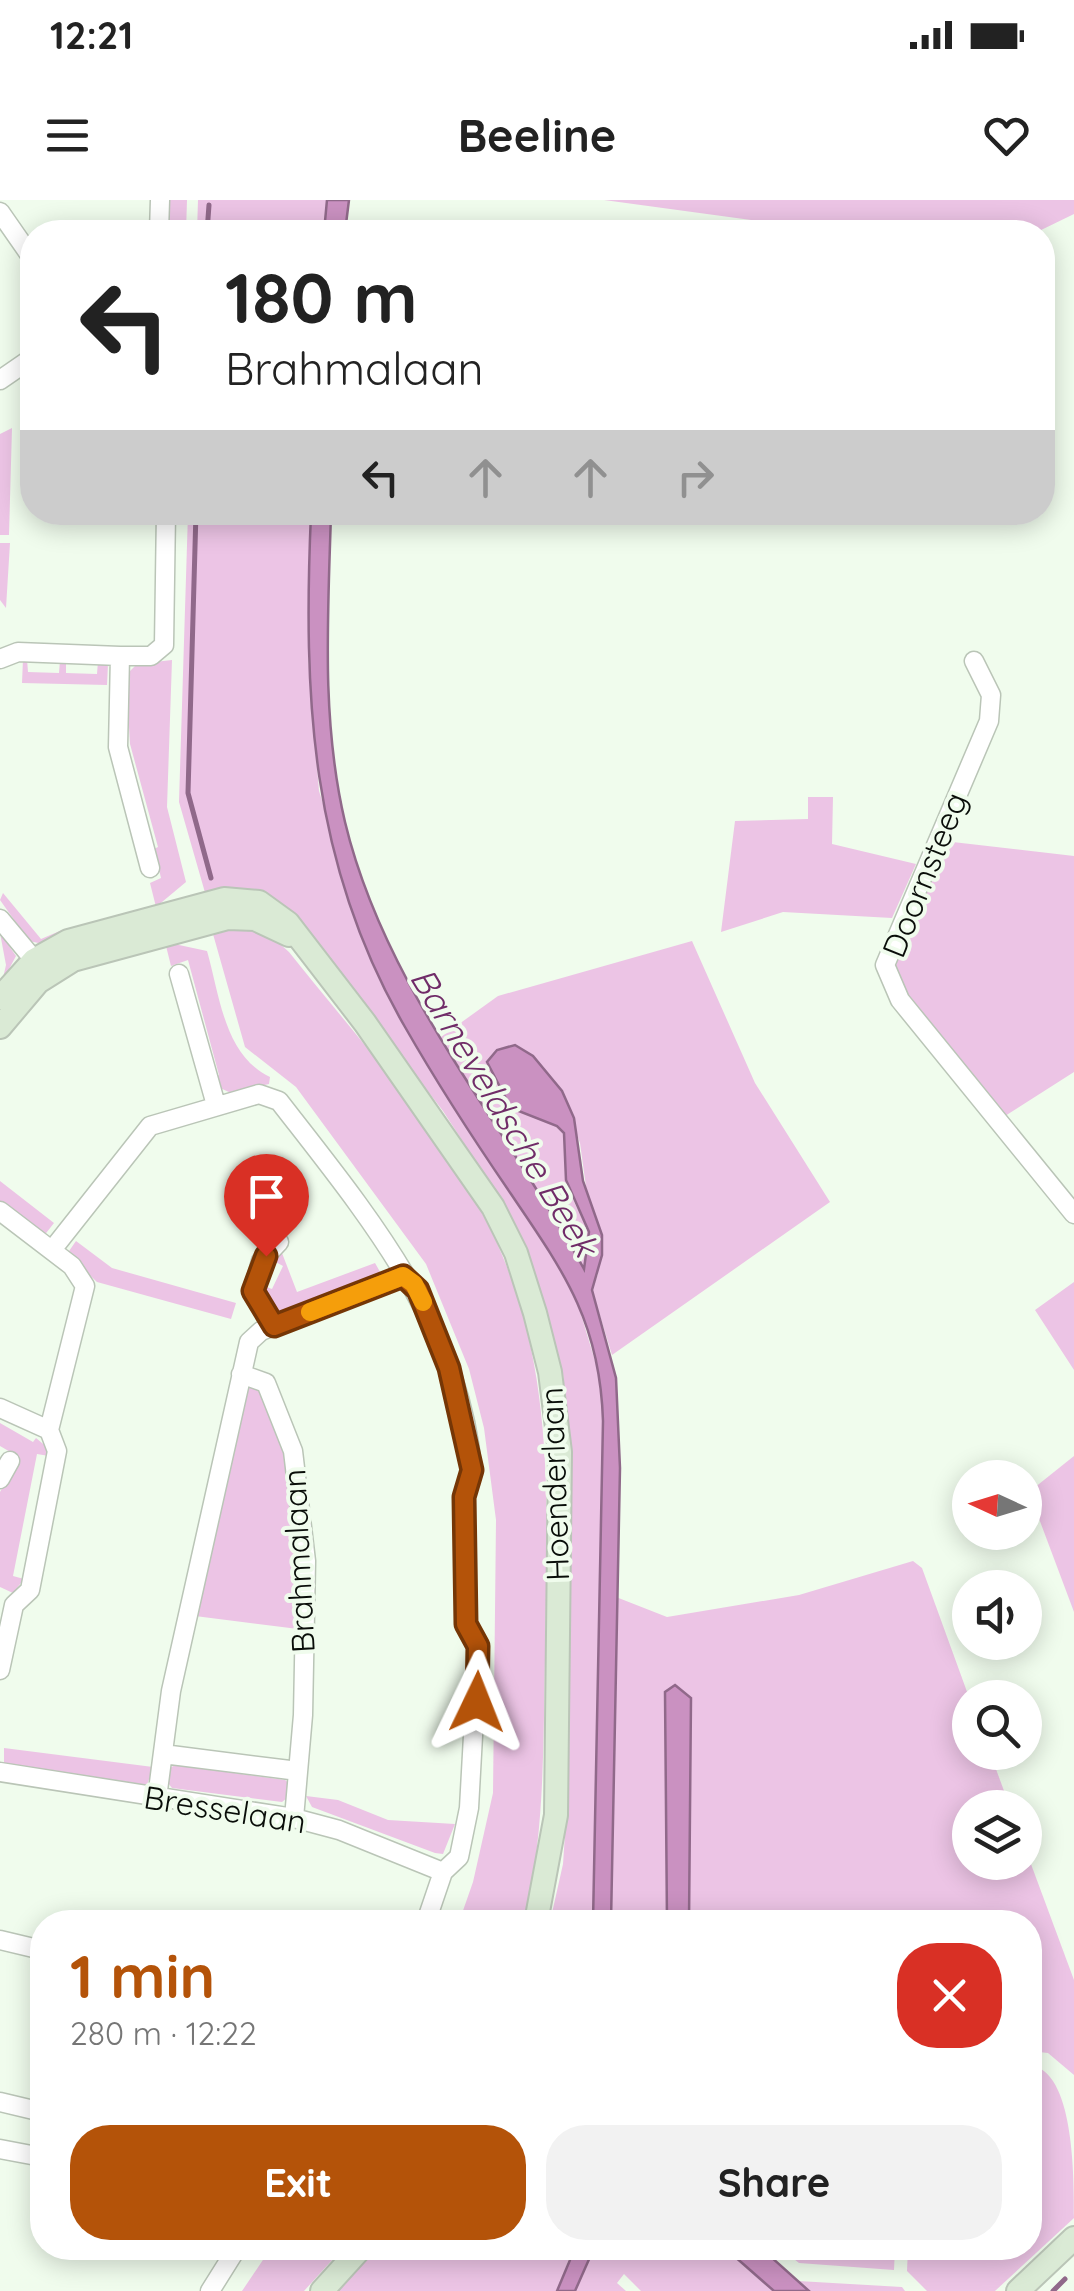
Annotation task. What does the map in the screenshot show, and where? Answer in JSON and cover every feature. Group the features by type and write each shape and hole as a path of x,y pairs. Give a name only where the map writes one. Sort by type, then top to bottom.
{"street":[{"path":"0,212 20,241"},
{"path":"2,652 151,656 164,645 166,525"},
{"path":"120,656 118,748 150,868"},
{"name":"Doornsteeg","path":"974,661 991,696 989,721 885,964 900,1000 1074,1214"},
{"name":"Hoenderlaan","path":"40,968 68,942 224,899 242,898 277,911 411,1084 494,1207 516,1253 550,1372 560,1452 556,1815 538,1910"},
{"path":"0,919 40,968"},
{"path":"0,998 40,968"},
{"path":"0,1027 40,968"},
{"path":"179,974 216,1105"},
{"path":"52,1250 150,1126 259,1094 279,1101 368,1216 403,1276 418,1290 449,1368 472,1470 464,1497 466,1624 478,1646 476,1741 458,1857 442,1872 430,1910"},
{"path":"0,1210 77,1270 85,1286 49,1430 57,1451 30,1590 7,1600 0,1670"},
{"path":"274,1326 253,1291 261,1262 279,1242"},
{"path":"158,1798 172,1686 252,1336 403,1276"},
{"name":"Brahmalaan","path":"241,1374 266,1384 293,1450 306,1570 294,1818"},
{"path":"0,1408 30,1425 49,1430"},
{"path":"0,1479 10,1461"},
{"path":"163,1754 298,1771"},
{"name":"Bresselaan","path":"0,1772 294,1818 339,1830 442,1872"},
{"path":"0,1940 30,1947"},
{"path":"0,2102 30,2109"},
{"path":"0,2148 30,2154"},
{"path":"1018,2291 1074,2238"},
{"path":"210,2291 229,2260"},
{"path":"322,2291 350,2260"}],"shaded area":[{"path":"169,200 187,200 186,220 168,220"},
{"path":"198,200 327,200 325,220 197,220"},
{"path":"327,200 349,200 346,220 325,220"},
{"path":"604,200 1074,200 1074,214 1055,223 1055,220 752,220"},
{"path":"12,428 9,535 0,535 0,434"},
{"path":"188,525 311,525 308,656 319,791 379,978 405,1027 560,1262 574,1291 598,1371 603,1421 593,1910 553,1910 563,1864 568,1790 571,1450 563,1374 527,1253 506,1208 443,1111 326,959 206,896 179,802"},
{"path":"311,525 331,525 328,668 337,784 363,883 388,941 449,1053 584,1269 589,1232 566,1180 564,1133 557,1126 511,1108 487,1062 497,1050 515,1045 533,1056 562,1091 574,1118 583,1181 602,1235 602,1255 592,1290 616,1378 620,1468 611,1910 593,1910 603,1421 595,1355 587,1326 563,1274 405,1027 373,965 349,903 331,841 319,777 312,713"},
{"path":"0,543 10,543 6,608 0,600"},
{"path":"23,659 27,659 28,672 59,673 60,660 66,660 66,673 97,674 98,661 108,664 107,685 22,683"},
{"path":"172,660 167,807 186,882 156,907 150,883 161,878 154,849 158,847 130,744 126,675 137,664"},
{"path":"808,797 833,797 832,844 916,864 892,918 783,912 721,932 735,821 808,819"},
{"path":"944,841 1074,856 1074,1072 1005,1116 903,989 893,961"},
{"path":"3,893 41,939 62,930 63,935 43,944 29,941 0,900"},
{"path":"248,925 270,935 289,952 373,1055 453,1165 496,1241 516,1291 539,1394 546,1500 542,1791 527,1910 463,1910 493,1793 496,1520 484,1428 469,1369 426,1264 296,1087 245,1047 211,927"},
{"path":"0,933 16,956 2,982 6,965"},
{"path":"692,941 755,1083 830,1202 612,1355 592,1290 598,1274 580,1143 561,1091 487,1062 511,1108 539,1116 565,1137 569,1187 589,1235 583,1269 441,1037 498,996"},
{"path":"165,942 207,951 233,1039 255,1067 270,1077 269,1084 231,1093 218,1087 215,1077 219,1075 188,960 171,966"},
{"path":"0,1181 54,1223 43,1237 0,1203"},
{"path":"76,1241 112,1268 236,1303 231,1319 97,1282 67,1254"},
{"path":"282,1253 297,1292 375,1263 383,1277 278,1315 262,1296 261,1285 272,1289 283,1266 272,1260"},
{"path":"1074,1282 1074,1370 1035,1310"},
{"path":"252,1385 267,1400 286,1460 295,1537 298,1629 195,1616 245,1390"},
{"path":"0,1423 33,1442 36,1438 48,1448 49,1456 37,1454 13,1576 24,1579 13,1593 0,1587 0,1492 19,1457 0,1446"},
{"path":"1074,1456 1074,1612 1042,1527 1042,1482"},
{"path":"913,1561 922,1568 952,1660 955,1660 963,1680 952,1680 952,1770 996,1770 1004,1790 952,1790 952,1880 1037,1880 1074,1980 1074,2075 1042,2052 1042,1910 689,1910 691,1698 665,1693 667,1910 611,1910 616,1597 667,1617 799,1595"},
{"path":"675,1685 691,1698 689,1910 667,1910 665,1692"},
{"path":"4,1748 153,1767 147,1785 4,1763"},
{"path":"175,1765 285,1780 289,1783 287,1798 282,1802 172,1788 168,1783 170,1768"},
{"path":"306,1796 338,1800 388,1820 455,1824 443,1854 435,1853 312,1807"},
{"path":"1042,2070 1055,2085 1068,2127 1074,2218 1042,2248"},
{"path":"263,2260 332,2260 304,2291 242,2291"},
{"path":"364,2260 569,2260 557,2291 337,2291"},
{"path":"570,2260 589,2260 575,2291 557,2291"},
{"path":"589,2260 739,2260 774,2291 641,2291 624,2274 617,2283 626,2291 575,2291"},
{"path":"739,2260 774,2260 809,2291 774,2291"},
{"path":"795,2260 894,2260 894,2270"},
{"path":"907,2260 1029,2260 995,2291 927,2291 907,2271"},
{"path":"798,2281 902,2287 905,2291 809,2291"}],"waterway":[{"path":"208,220 209,205"},
{"path":"196,525 188,793 211,878"},
{"path":"1053,2291 1065,2279"}],"slow traffic":[{"path":"310,1312 403,1276 414,1284 423,1302"}],"route":[{"path":"266,1256 253,1291 274,1326 403,1276 418,1290 464,1418 472,1470 464,1497 466,1624 478,1646 477,1702"}],"water label":[{"name":"Barneveldsche Beek","path":"504,1112"}]}
